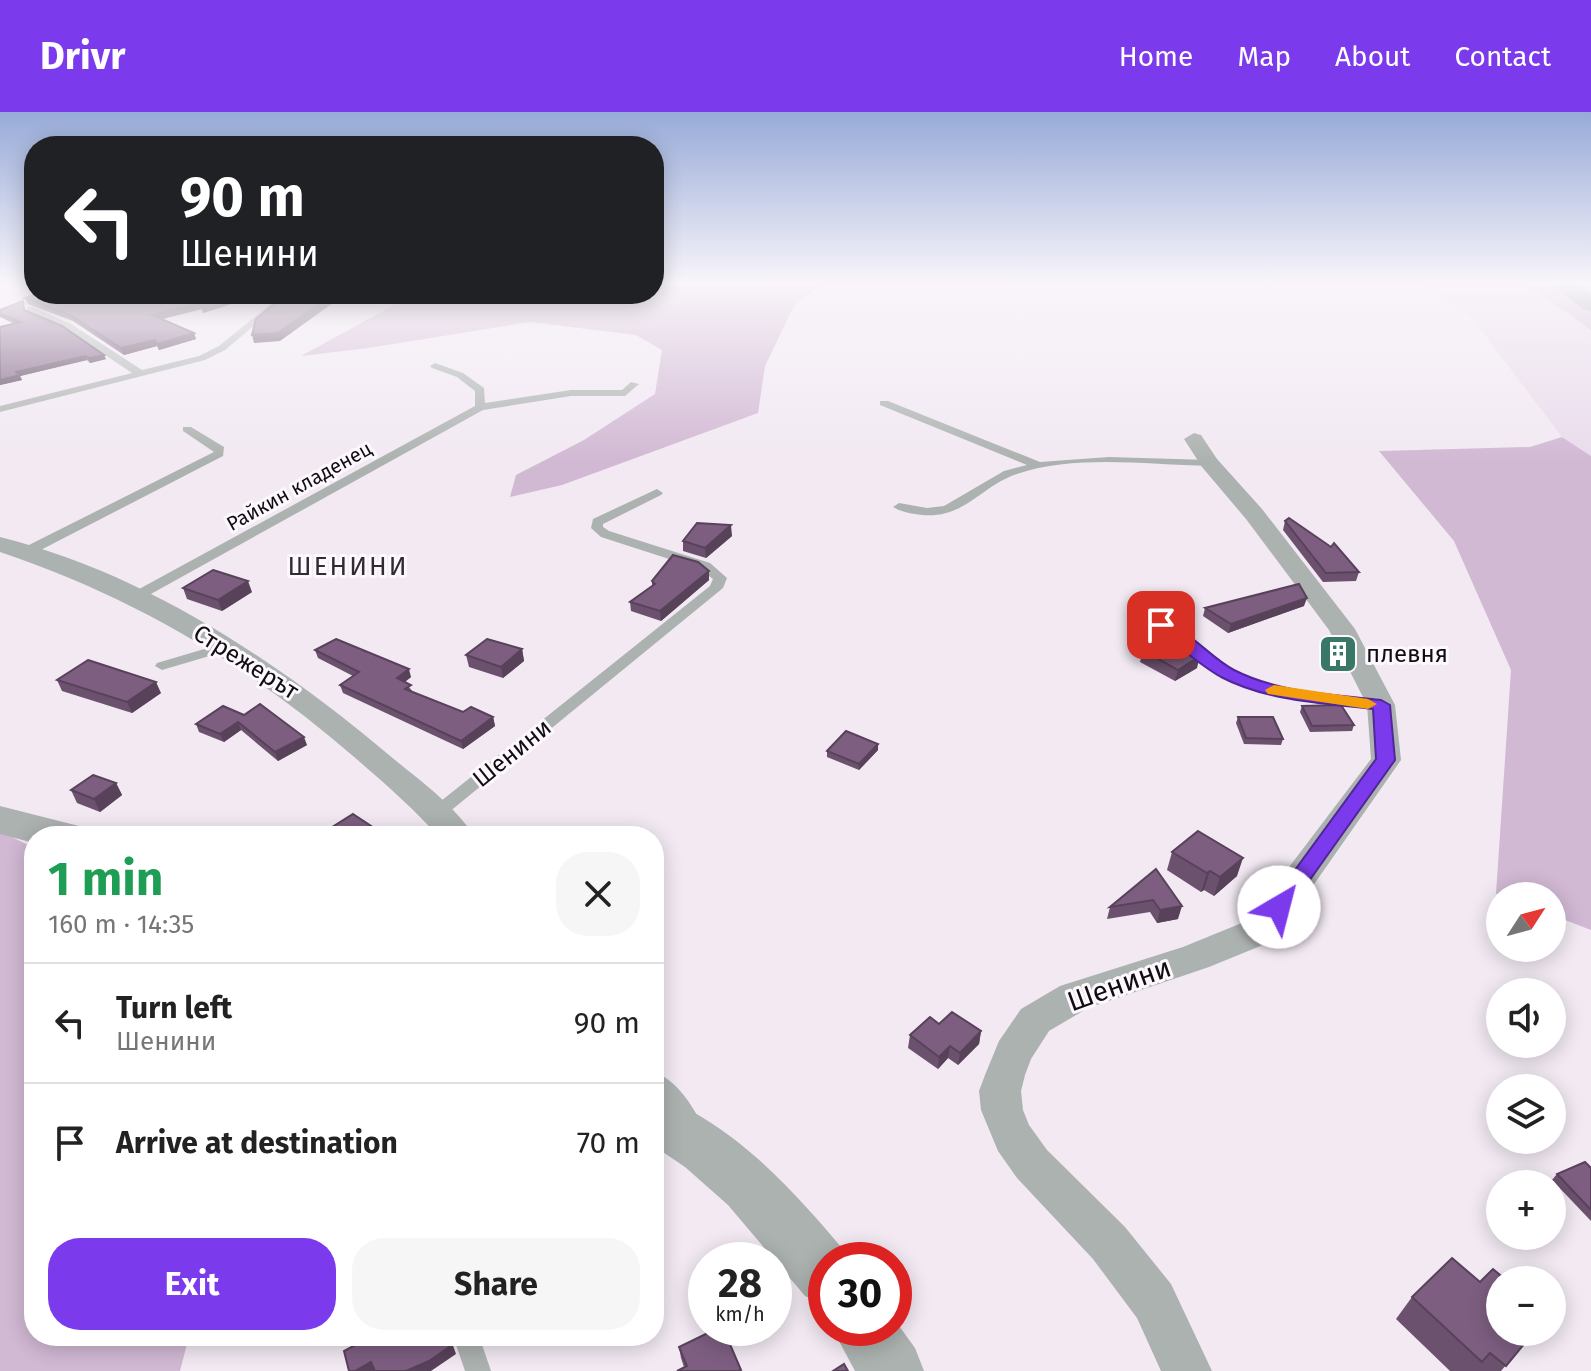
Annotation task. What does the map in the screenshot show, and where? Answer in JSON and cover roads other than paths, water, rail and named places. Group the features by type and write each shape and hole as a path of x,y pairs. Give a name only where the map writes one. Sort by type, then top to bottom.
{"street":[{"name":"Шенини","path":"1187,1371 1171,1332 1147,1292 1101,1234 1032,1164 1013,1137 1002,1110 1000,1091 1013,1053 1035,1020 1074,997 1196,957 1262,930 1386,760 1381,705 1342,629 1254,514 1201,451"},
{"name":"Стрежерът","path":"13,548 135,597 228,646 317,708 448,826"},
{"path":"0,820 24,826"},
{"path":"670,1126 749,1185 808,1254"},
{"path":"875,1346 892,1371"}],"lane":[{"path":"93,343 139,373"},
{"path":"0,409 212,354 227,343"},
{"path":"435,366 460,375 480,390 480,407 571,393 625,393 634,384"},
{"name":"Шенини","path":"884,403 1038,465"},
{"name":"Райкин кладенец","path":"135,597 480,407"},
{"path":"13,548 219,454 220,449 187,429"},
{"name":"Шенини","path":"899,507 924,514 939,514 953,509 1007,473 1038,465 1201,451"},
{"name":"Шенини","path":"437,813 716,588 720,578 705,566 605,534 597,528 597,522 657,493"},
{"path":"1161,625 1224,672 1247,682 1283,692 1381,705"},
{"path":"162,666 228,646"},
{"path":"469,1346 478,1371"}],"place":[{"name":"плевня","path":"1338,654"}],"district":[{"name":"ШЕНИНИ","path":"348,566"}]}
